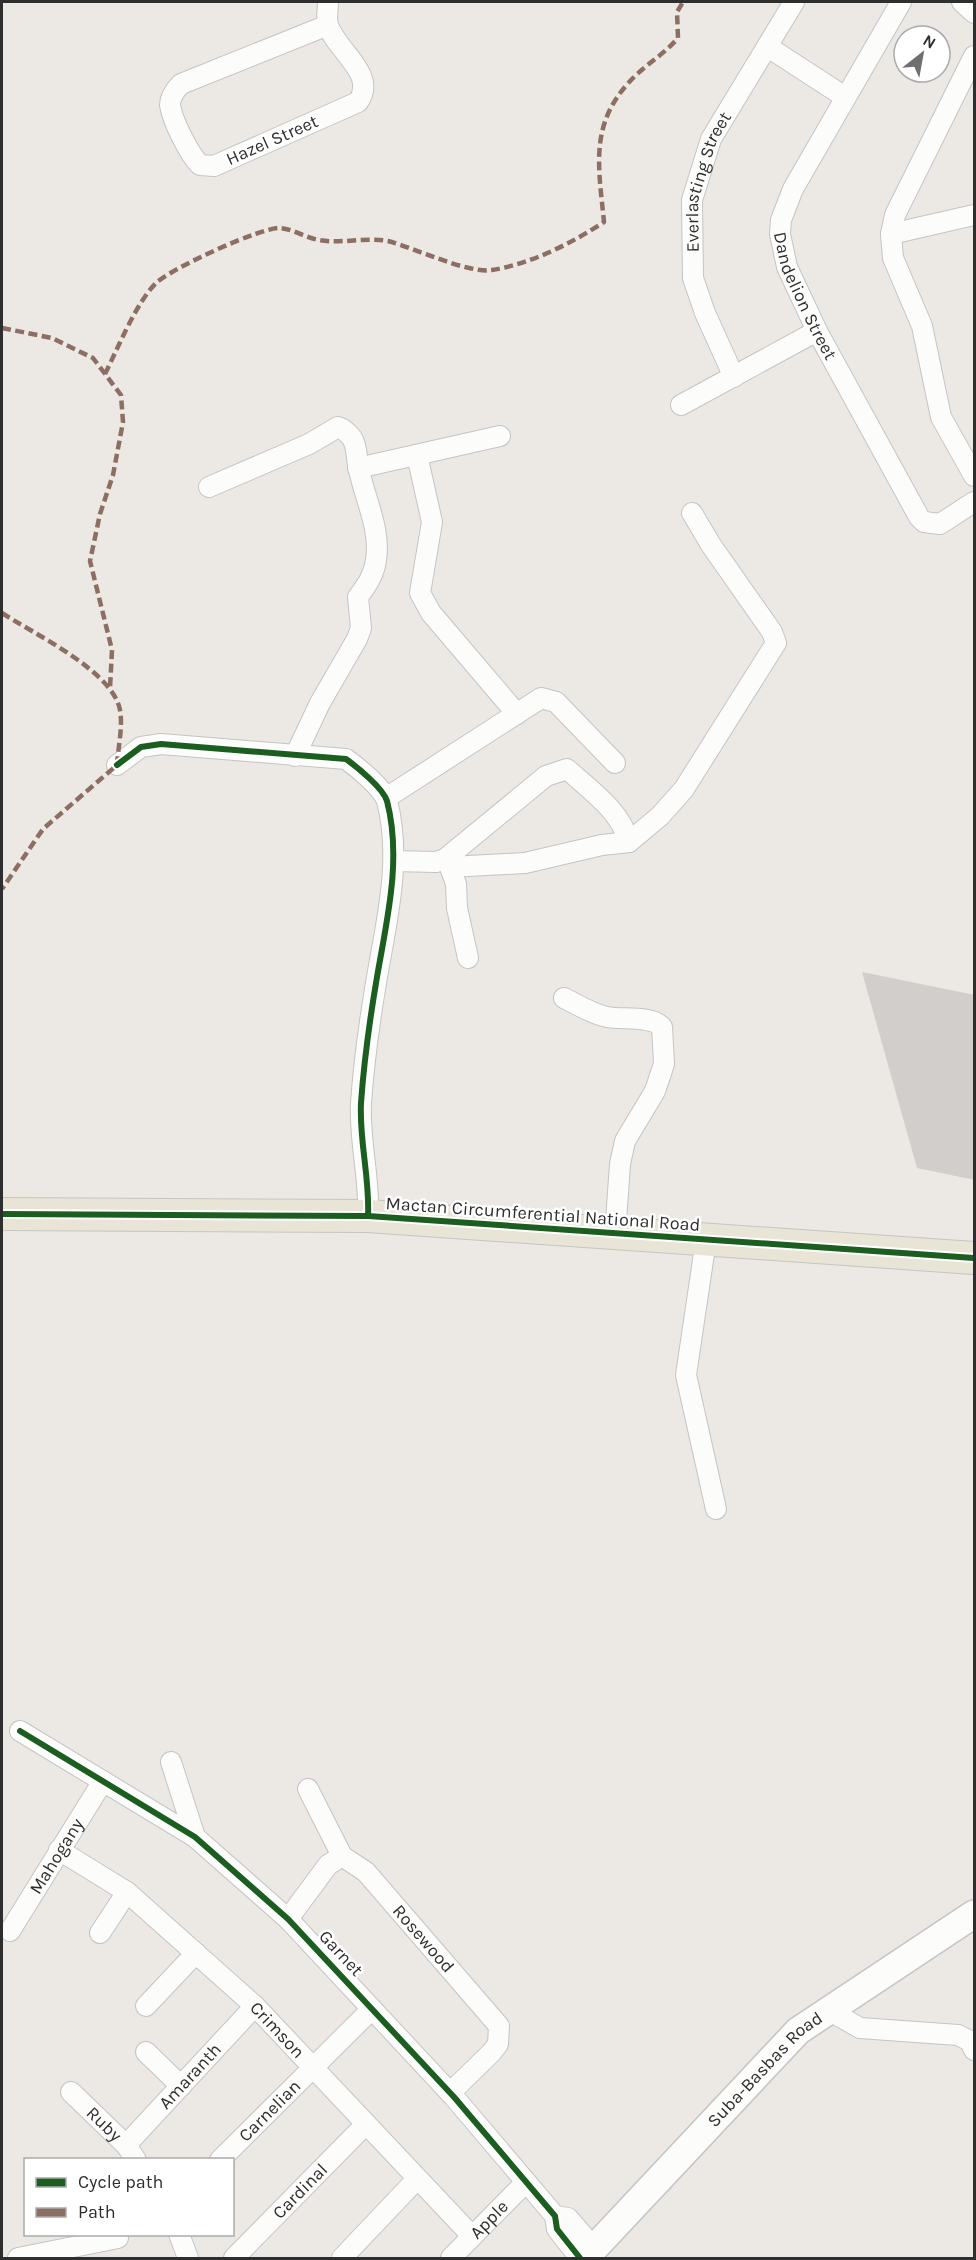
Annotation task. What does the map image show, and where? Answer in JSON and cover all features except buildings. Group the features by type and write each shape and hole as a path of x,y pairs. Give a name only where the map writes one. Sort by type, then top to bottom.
{"main road":[{"name":"Mactan Circumferential National Road","path":"2,1214 368,1216 615,1235 975,1258"}],"street":[{"path":"328,2 328,25"},
{"name":"Everlasting Street","path":"734,377 705,313 693,278 693,200 711,140 794,2"},
{"name":"Dandelion Street","path":"901,2 793,189 781,220 780,234 787,267 817,331 919,518 933,525 947,522 975,502"},
{"path":"962,2 975,13"},
{"name":"Hazel Street","path":"328,25 365,81 364,94 358,102 214,166 200,165 190,155 170,104 174,91 181,84 328,25"},
{"path":"768,47 845,97"},
{"path":"975,56 895,215 891,234 893,258 922,326 941,417 975,476"},
{"path":"891,234 975,215"},
{"path":"681,405 817,331"},
{"path":"209,486 309,444 338,428 344,429 352,438 357,451 358,468 370,506 377,546 376,560 371,580 358,597 361,628 357,639 320,703 295,756"},
{"path":"358,468 500,436"},
{"path":"417,455 432,522 420,593 431,613 517,714"},
{"path":"394,861 525,863 629,842 660,816 684,789 776,643 772,632 711,545 692,513"},
{"path":"386,798 541,698 556,702 615,764"},
{"path":"117,765 141,747 161,744 346,759 361,770 386,798 394,861 392,890 373,998 361,1104 361,1139 369,1192 368,1216"},
{"path":"448,863 546,776 567,769 617,814 625,827 629,842"},
{"path":"448,863 456,884 457,908 468,958"},
{"path":"564,998 606,1017 649,1021 658,1023 662,1027 664,1064 655,1091 625,1141 620,1164 615,1235"},
{"path":"706,1240 686,1375 716,1509"},
{"name":"Garnet","path":"20,1731 195,1837 288,1919 450,2093 555,2216 568,2218 586,2255"},
{"path":"171,1762 195,1837"},
{"name":"Mahogany","path":"10,1931 103,1781"},
{"path":"288,1919 328,1864 342,1856 308,1789"},
{"name":"Crimson","path":"59,1850 127,1892 255,2006 472,2236"},
{"name":"Rosewood","path":"342,1856 366,1872 499,2026 498,2044 450,2093"},
{"path":"100,1933 127,1892"},
{"name":"Suba-Basbas Road","path":"586,2255 798,2031 975,1914"},
{"path":"146,2006 196,1953"},
{"name":"Amaranth","path":"131,2152 181,2086 255,2006"},
{"name":"Carnelian","path":"222,2158 313,2065 372,2009"},
{"path":"830,2011 860,2028 958,2035 970,2041 975,2050"},
{"path":"146,2052 181,2086"},
{"name":"Ruby","path":"71,2092 131,2152"},
{"name":"Cardinal","path":"234,2259 366,2124"},
{"path":"342,2259 417,2179"},
{"name":"Apple","path":"451,2259 526,2182"},
{"path":"179,2236 188,2259"},
{"path":"18,2259 118,2238"}],"marked path":[{"path":"105,374 141,302 156,283 179,268 255,234 280,228 327,241 388,241 469,268 492,270 551,252 604,222 599,161 600,143 610,109 636,75 678,38 677,12 683,2"},
{"path":"2,328 52,338 93,358 121,395 123,422 113,475 100,514 90,561 112,650 110,688"},
{"path":"2,613 70,655 103,681 114,695 120,710 121,723 117,765 43,829 2,889"}],"cycle path":[{"path":"117,765 141,747 161,744 346,759 369,778 385,796 391,823 393,867 389,911 370,1024 361,1103 368,1216"},
{"path":"2,1214 368,1216 974,1258"},
{"path":"20,1731 195,1837 288,1919 454,2097 555,2216 557,2229 580,2258"}]}
